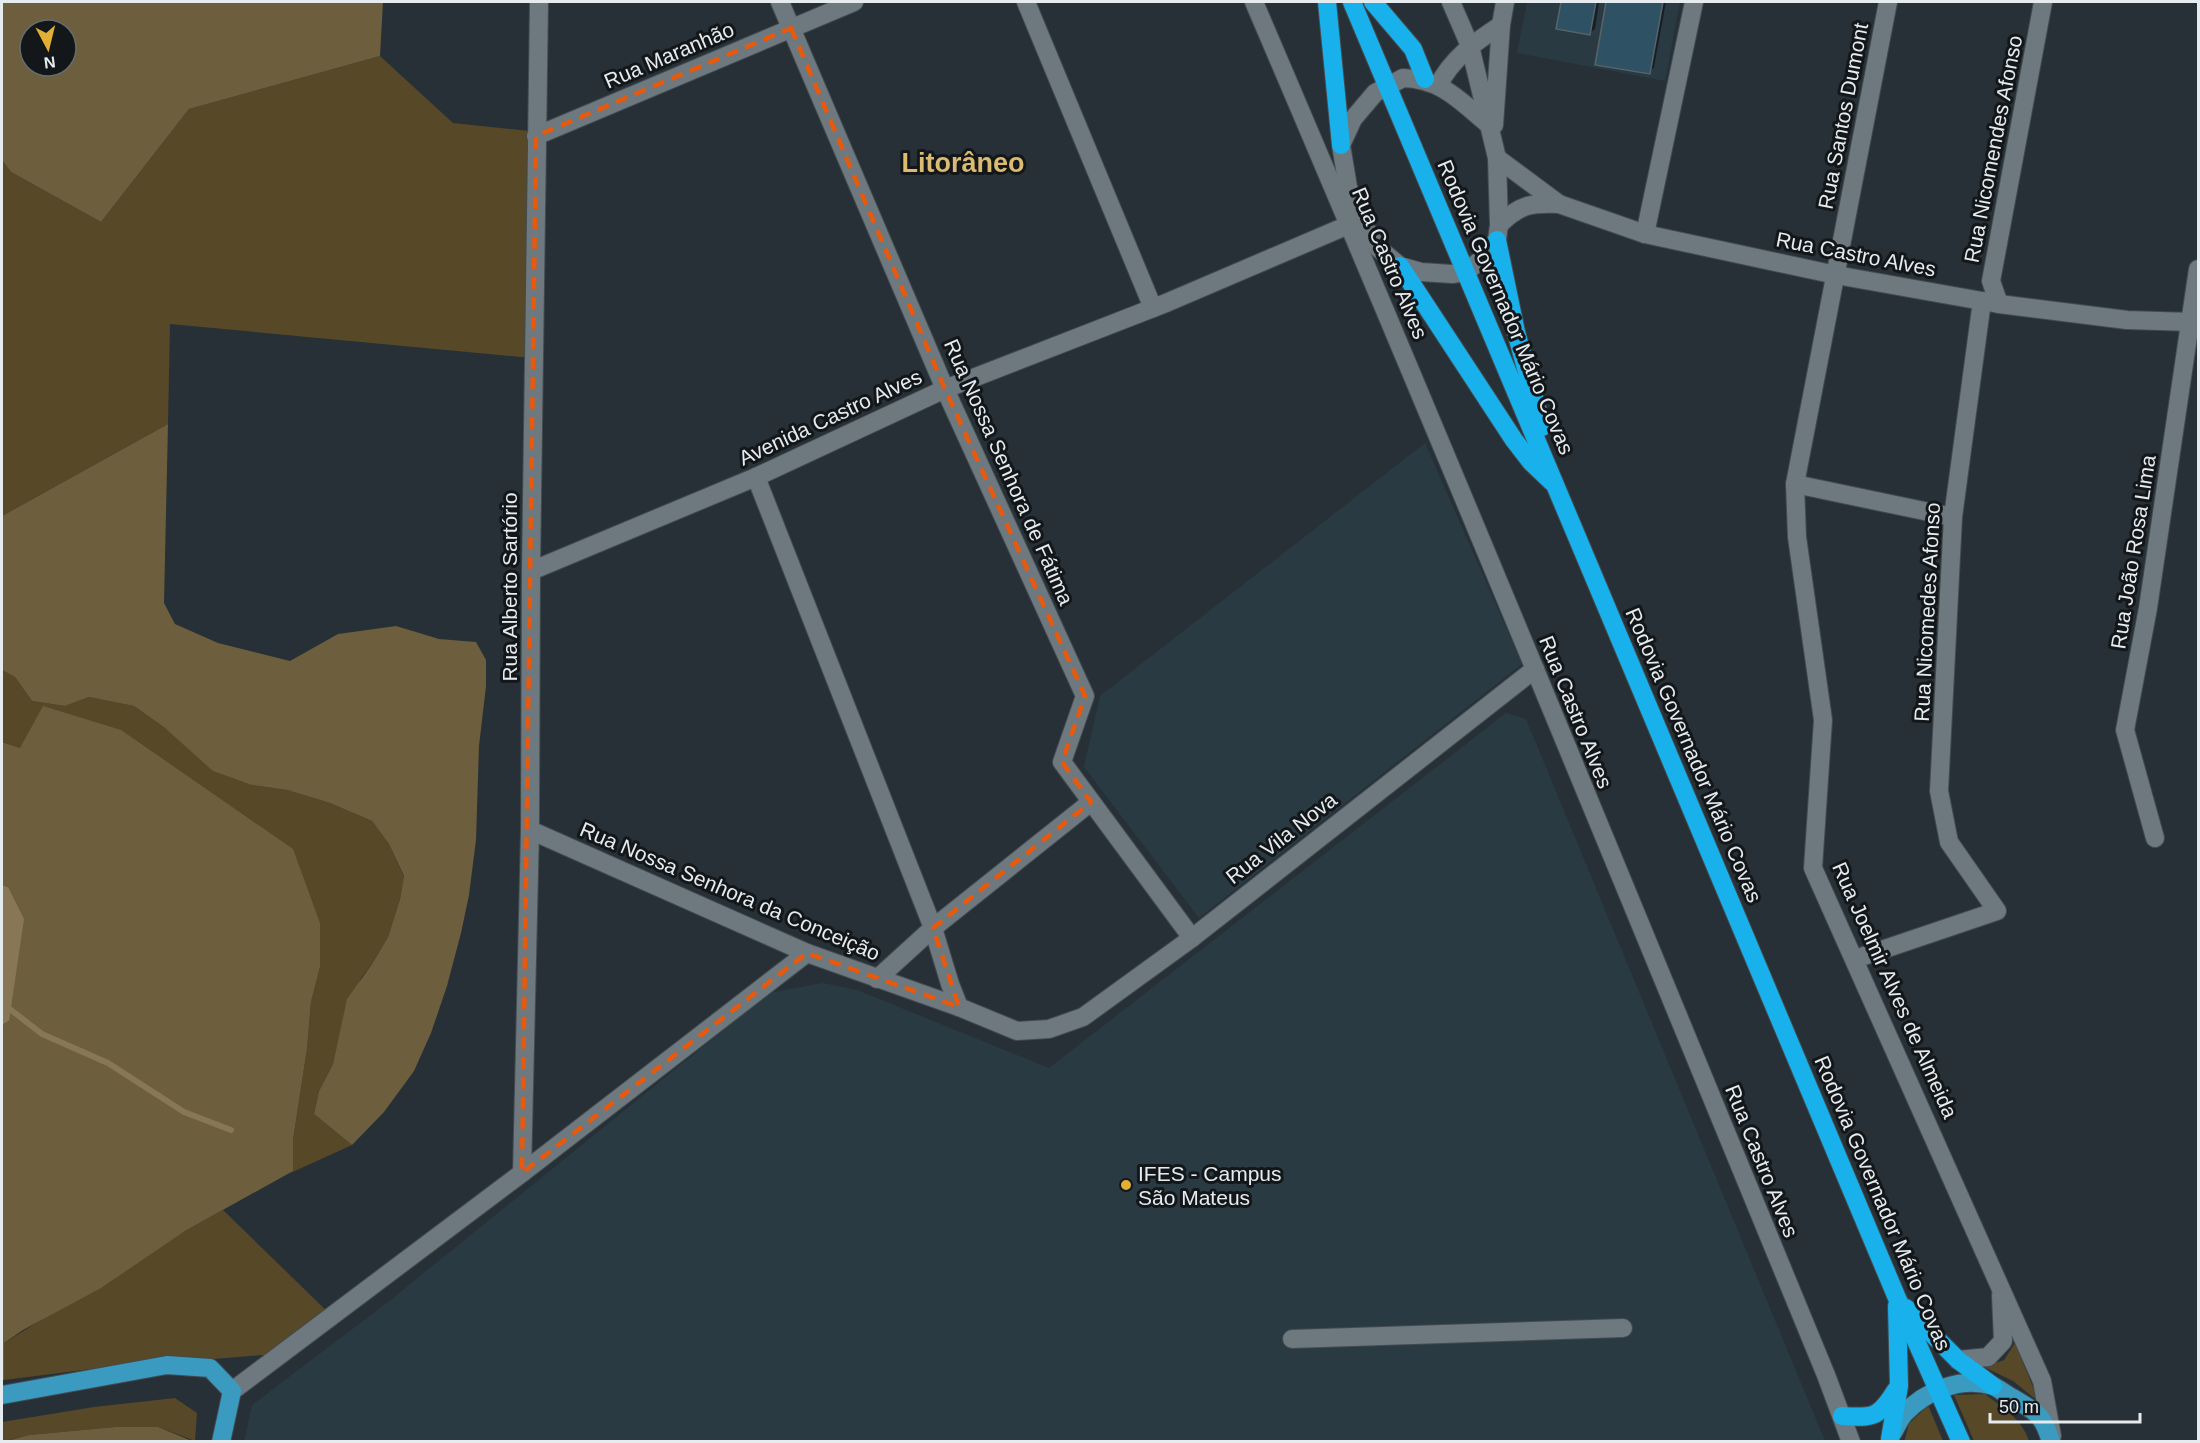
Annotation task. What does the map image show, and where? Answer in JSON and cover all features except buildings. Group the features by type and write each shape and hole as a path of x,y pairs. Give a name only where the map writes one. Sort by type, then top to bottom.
{"highway":[{"path":"1327,2 1341,145"},
{"name":"Rodovia Governador Mário Covas","path":"1352,2 1897,1298 1961,1442"},
{"path":"1373,2 1413,49 1432,83"},
{"path":"1498,232 1516,332 1557,487"},
{"path":"1400,266 1514,440 1531,462 1557,487"},
{"path":"1897,1298 1958,1360 1993,1386"},
{"path":"1889,1440 1899,1386 1897,1298"},
{"path":"1842,1416 1868,1417 1885,1408 1899,1386"}],"main road":[{"path":"2,1395 167,1365 210,1368 232,1390 222,1442"},
{"path":"1889,1440 1902,1416 1918,1401 1938,1389 1967,1383 1993,1386 2035,1410 2048,1429 2052,1442"}],"street":[{"name":"Rua Alberto Sartório","path":"522,1173 530,830 531,571 539,2"},
{"name":"Rua Nossa Senhora de Fátima","path":"780,2 945,389 1085,696 1062,762 1192,938"},
{"name":"Rua Maranhão","path":"536,136 854,2"},
{"path":"1026,2 1153,308"},
{"name":"Rua Castro Alves","path":"1254,2 1355,222 1534,669 1851,1442"},
{"path":"1451,2 1470,46 1493,141"},
{"path":"1493,141 1501,25 1505,2"},
{"path":"1645,234 1694,2"},
{"name":"Rua Santos Dumont","path":"1836,275 1888,2"},
{"name":"Rua Nicomendes Afonso","path":"1990,302 1991,281 2043,2"},
{"path":"1432,83 1470,46 1501,25"},
{"path":"1493,141 1449,91 1432,83 1403,78 1376,93 1353,119 1341,145 1355,222 1378,248 1400,266 1421,272 1452,274 1466,272 1484,257 1509,215 1522,206 1559,204"},
{"name":"Rua Castro Alves","path":"1493,141 1559,204 1645,234 1836,275 1990,302 2127,320 2192,322"},
{"name":"Rodovia Governador Mário Covas","path":"1493,141 1498,232"},
{"name":"Avenida Castro Alves","path":"531,571 756,477 945,389 1153,308 1355,222"},
{"name":"Rua João Rosa Lima","path":"2155,838 2125,730 2148,608 2199,269"},
{"name":"Rua Joelmir Alves de Almeida","path":"1836,275 1795,484 1797,537 1823,720 1813,867 2042,1381 2052,1442"},
{"name":"Rua Nicomedes Afonso","path":"1855,958 1997,911 1949,842 1939,791 1953,517 1990,302"},
{"path":"756,477 933,928 959,1006"},
{"path":"1795,484 1953,517"},
{"name":"Rua Vila Nova","path":"1049,1029 1083,1017 1192,938 1534,669"},
{"path":"876,979 933,928 1091,802"},
{"name":"Rua Nossa Senhora da Conceição","path":"530,830 807,953 876,979 959,1006 1017,1031 1049,1029"},
{"path":"232,1390 522,1173 807,953"},
{"name":"Rua Joelmir Alves de Almeida","path":"1958,1360 1988,1358 2003,1341 2000,1284"},
{"path":"1292,1340 1623,1328"}],"highlighted area":[{"path":"791,28 945,389 1085,696 1062,762 1091,802 933,928 959,1007 807,953 522,1173 536,136"}],"shaded area":[{"path":"2,2 383,2 380,56 189,109 101,222 11,172 2,160"},
{"path":"1527,2 1680,2 1665,81 1517,53"},
{"path":"380,56 453,123 540,132 542,359 170,324 168,424 2,516 2,160 11,172 101,222 189,109"},
{"path":"168,424 164,603 175,624 218,643 290,661 338,634 396,626 439,639 476,642 486,660 486,686 479,746 476,840 469,895 447,986 431,1033 414,1071 384,1112 352,1145 314,1114 319,1091 333,1064 347,999 388,937 400,899 404,876 389,844 372,821 330,803 287,790 252,785 213,771 165,728 134,706 89,697 65,706 32,701 15,677 2,670 2,516"},
{"path":"1425,443 1522,664 1199,918 1084,767 1100,696"},
{"path":"2,670 15,677 32,701 65,706 89,697 134,706 252,785 287,790 330,803 372,821 389,844 404,877 400,899 388,937 361,978 340,1034 333,1064 319,1091 314,1114 352,1145 286,1175 293,1171 293,1140 307,1049 311,1002 320,967 320,923 20,748 2,742"},
{"path":"43,706 121,730 293,849 320,923 320,967 311,1002 307,1049 293,1140 293,1171 185,1231 101,1288 23,1330 4,1343 4,1380 2,1380 2,1025 9,1021 8,887 2,885 2,742 20,748"},
{"name":"IFES - Campus São Mateus","path":"1506,713 1526,719 1825,1441 244,1442 252,1405 388,1302 769,993 823,983 857,990 1049,1068"},
{"path":"2,885 8,887 24,919 9,1021 2,1025"},
{"path":"223,1210 335,1319 287,1353 91,1369 4,1380 4,1343"},
{"path":"2015,1343 2039,1402 2013,1381 1984,1367 2004,1360"},
{"path":"1985,1394 2017,1420 2029,1441 1974,1441 1954,1395"},
{"path":"175,1398 197,1413 195,1441 158,1427 115,1427 29,1435 2,1442 2,1422 94,1407"},
{"path":"1928,1405 1943,1441 1904,1442 1909,1424"},
{"path":"115,1427 158,1427 192,1441 7,1441 29,1435"}],"waterway":[{"path":"2,1003 42,1034 108,1063 184,1112 231,1130"}],"place":[{"name":"IFES - Campus São Mateus","path":"1126,1185"}],"district":[{"name":"Litorâneo","path":"963,163"}]}
